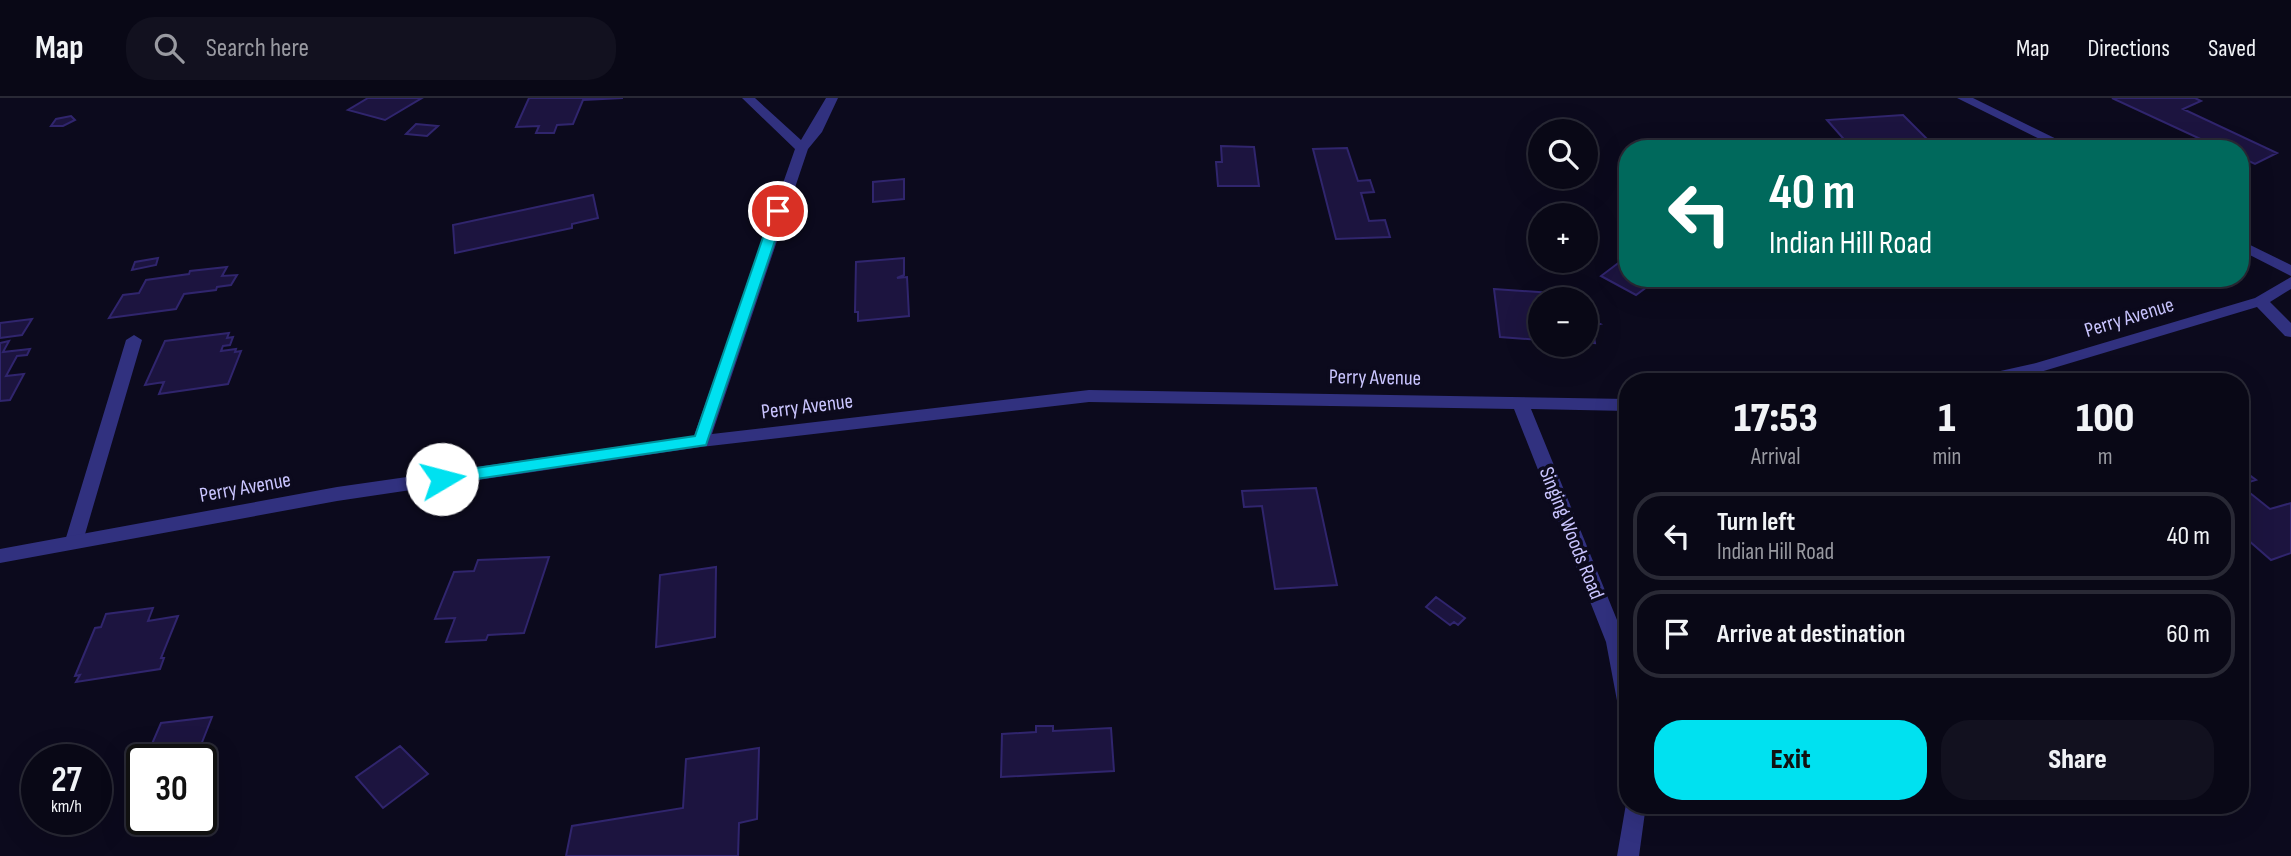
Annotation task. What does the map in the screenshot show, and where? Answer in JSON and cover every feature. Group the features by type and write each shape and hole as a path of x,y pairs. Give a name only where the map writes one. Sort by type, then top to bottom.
{"street":[{"path":"748,98 802,148"},
{"path":"701,441 802,148 815,132 832,98"},
{"path":"1963,98 2052,140"},
{"path":"2249,249 2291,271"},
{"name":"Perry Avenue","path":"2014,373 2260,301 2291,282"},
{"path":"2260,301 2291,332"},
{"path":"74,541 134,340"},
{"name":"Perry Avenue","path":"0,556 337,494 701,441 1089,396 1619,405"},
{"name":"Singing Woods Road","path":"1520,402 1616,642 1619,658"},
{"path":"1628,856 1633,814"}],"building":[{"path":"368,98 422,98 385,120 348,110"},
{"path":"529,98 623,98 583,100 573,124 557,125 554,133 536,133 539,126 516,127"},
{"path":"2112,98 2195,98 2201,101 2183,109 2277,153 2255,164 2249,161 2249,140 2203,140"},
{"path":"1903,115 1928,140 1845,140 1827,120"},
{"path":"71,116 75,120 63,126 51,126 56,119"},
{"path":"416,124 438,126 427,136 406,134"},
{"path":"1221,146 1254,147 1259,186 1218,186 1216,162 1222,162"},
{"path":"1347,148 1358,181 1370,180 1374,192 1361,193 1369,221 1385,220 1390,237 1336,239 1313,149"},
{"path":"904,179 904,199 873,202 873,182"},
{"path":"593,195 598,218 572,224 572,228 455,253 453,225"},
{"path":"158,258 156,265 132,270 135,262"},
{"path":"904,258 904,275 897,278 907,277 909,316 858,321 858,312 855,312 856,262"},
{"path":"1619,262 1619,286 1601,276"},
{"path":"227,267 222,276 237,275 231,285 184,294 176,309 109,318 123,295 139,293 146,280"},
{"path":"1621,287 1647,287 1636,295"},
{"path":"1494,289 1528,291 1528,339 1500,337"},
{"path":"32,319 22,335 0,338 0,323"},
{"path":"229,333 227,338 233,337 230,345 223,346 221,351 241,351 228,384 159,394 164,382 145,385 165,341"},
{"path":"9,341 3,352 30,349 27,355 17,356 6,376 24,374 10,400 0,401 0,343"},
{"path":"1316,488 1337,585 1275,589 1262,506 1244,507 1242,491"},
{"path":"2249,492 2270,509 2291,503 2291,553 2271,560 2249,541"},
{"path":"549,557 524,633 488,635 486,640 446,642 455,618 435,619 454,572 474,571 478,560"},
{"path":"716,567 715,637 656,647 660,575"},
{"path":"1436,597 1465,618 1458,625 1454,622 1450,625 1426,607"},
{"path":"153,608 148,621 178,616 161,658 164,658 160,669 76,682 80,675 75,676 95,628 101,627 106,614"},
{"path":"212,717 201,744 152,744 161,723"},
{"path":"1036,726 1053,726 1053,731 1111,728 1114,771 1001,777 1002,734 1036,732"},
{"path":"400,746 428,774 383,808 356,777"},
{"path":"759,748 757,819 739,823 738,856 566,856 572,826 683,808 686,759"}],"route":[{"path":"442,479 701,441 778,211"}]}
